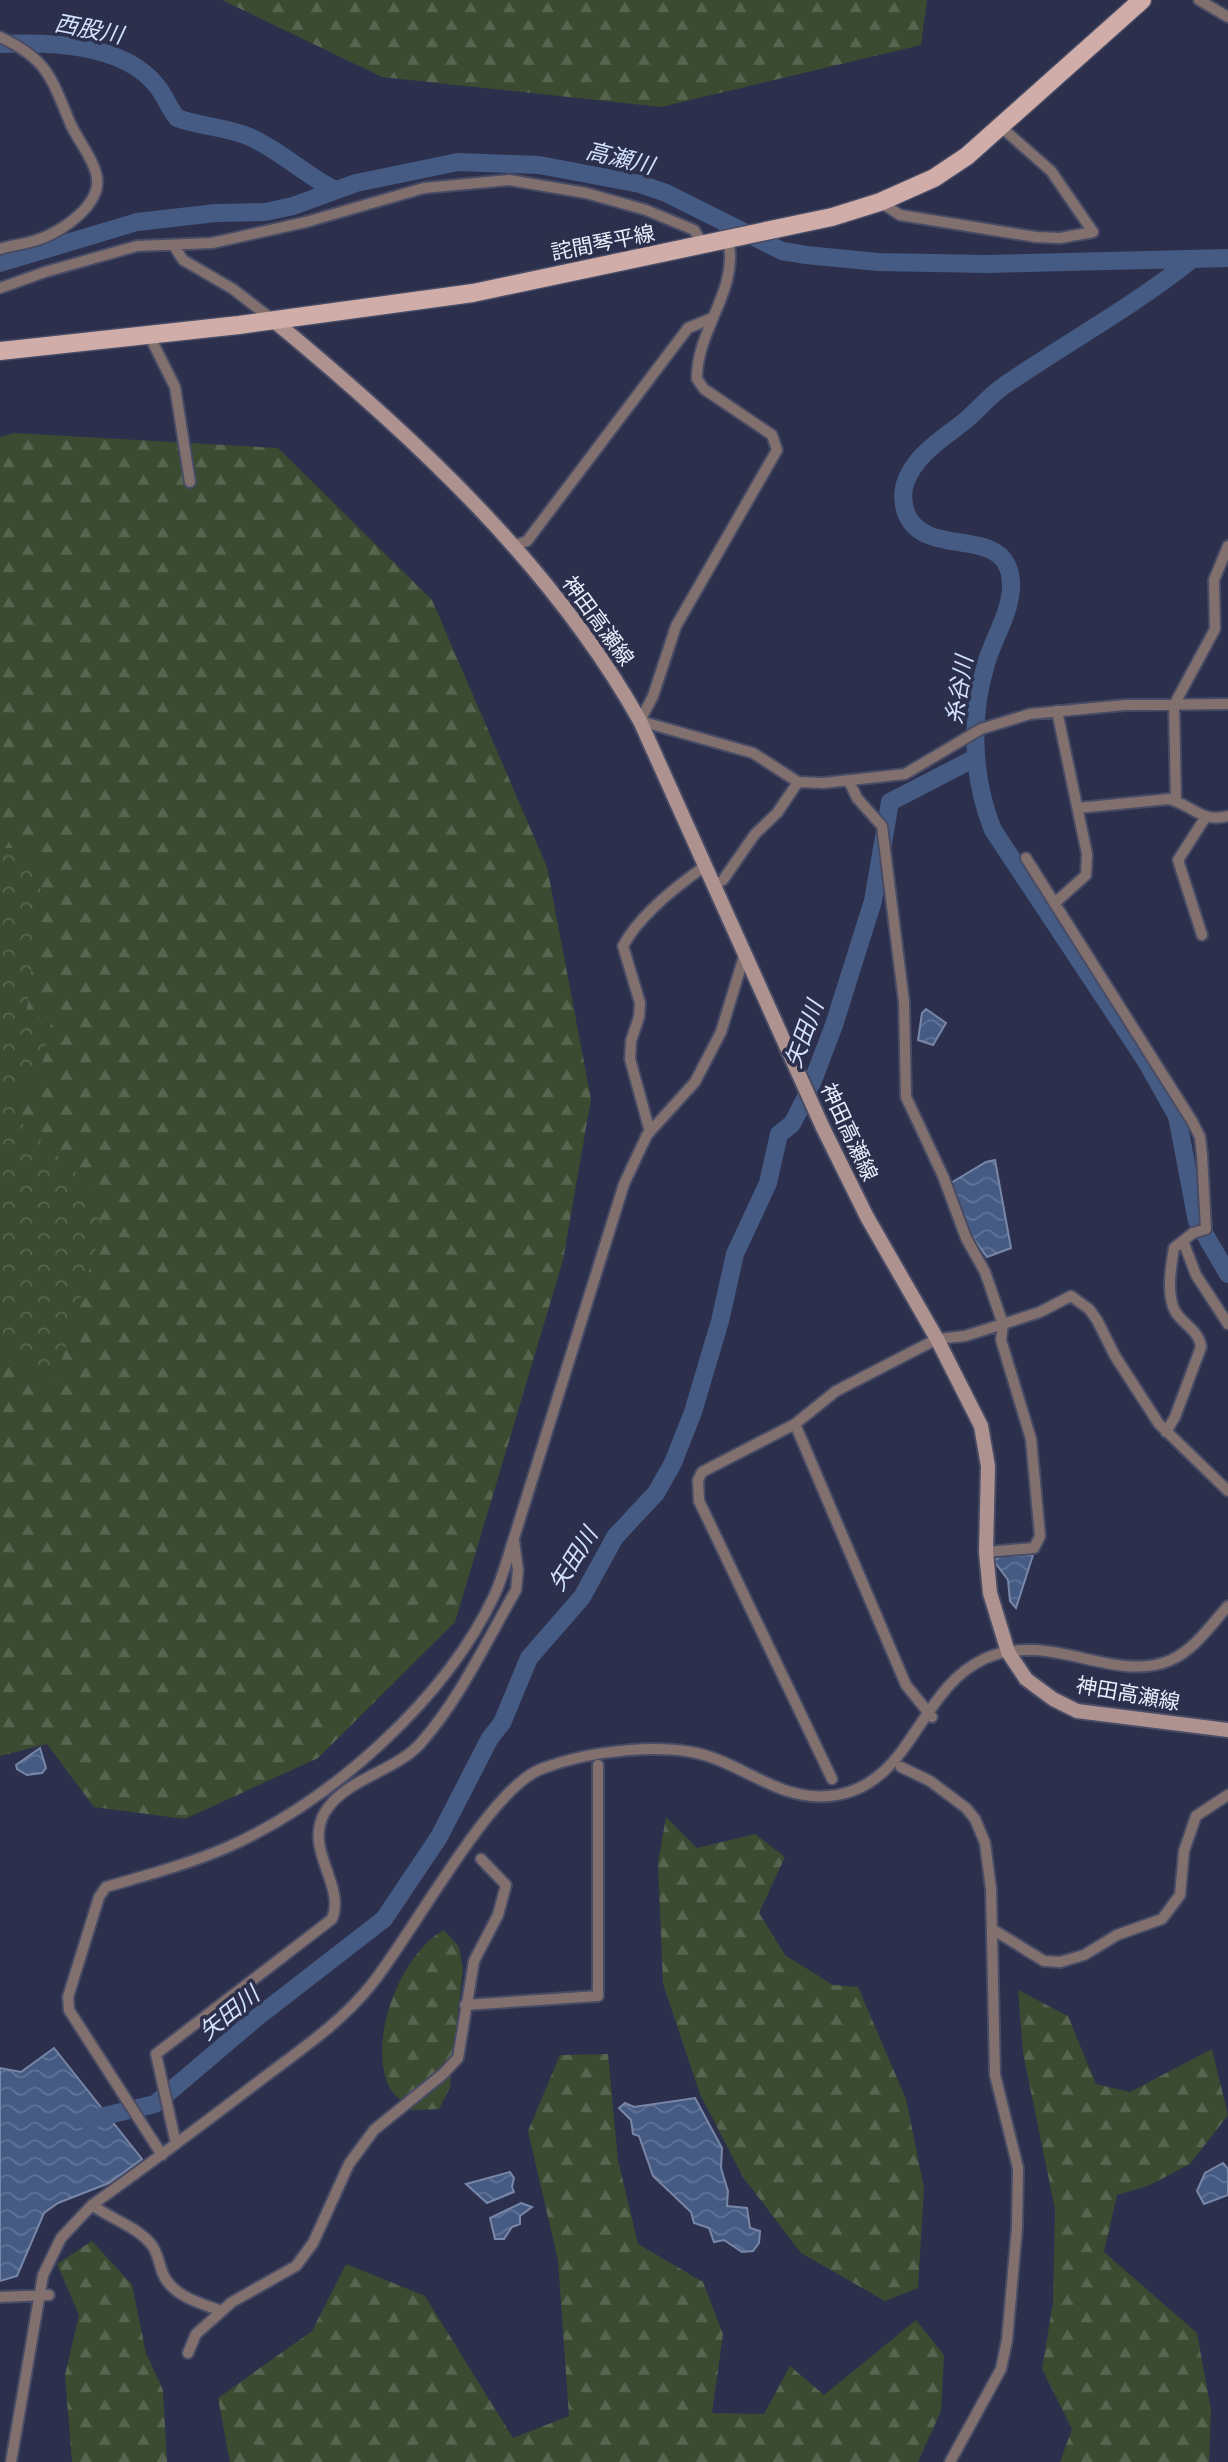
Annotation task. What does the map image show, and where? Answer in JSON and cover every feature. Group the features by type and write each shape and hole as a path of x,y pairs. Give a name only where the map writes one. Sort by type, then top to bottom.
{"main road":[{"name":"詫間琴平線","path":"0,351 272,320 473,293 758,234 880,202 933,178 1001,127 1142,0"},
{"name":"神田高瀬線","path":"272,320 362,394 513,545 623,690 640,721 856,1195 937,1339 981,1426 988,1466 986,1552 990,1593 1008,1652 1026,1679 1053,1699 1077,1711 1228,1730"}],"street":[{"path":"1199,0 1228,18"},
{"path":"0,37 15,41 34,57 55,82 76,135 92,161 97,191 88,205 63,226 39,240 0,249"},
{"path":"880,202 900,215 1036,237 1093,232 1051,171 1001,127"},
{"path":"0,288 45,272 137,246 212,243 271,230 424,188 509,180 586,193 646,210 694,230 704,246"},
{"path":"728,240 732,266 710,318 697,373 700,384 772,435 777,450 676,626 653,696 640,721 753,753 798,782 849,781 905,774 986,726 1030,714 1125,705 1228,704"},
{"path":"174,246 183,260 233,289 272,320"},
{"path":"513,545 527,541 688,328 710,318"},
{"path":"149,335 175,387 190,482"},
{"path":"1176,801 1174,705 1215,629 1214,580 1228,546"},
{"path":"1056,902 1086,875 1087,854 1057,711"},
{"path":"849,781 857,798 882,826 904,1002 906,1097 943,1177 965,1238 985,1272 1003,1324 1002,1340 1031,1439 1040,1536 1038,1543 1026,1551 986,1552"},
{"path":"714,884 723,880 755,834 777,813 798,782"},
{"path":"1078,808 1176,801 1205,818 1228,816"},
{"path":"1202,935 1178,860 1205,818"},
{"path":"1026,858 1056,902 1200,1137 1206,1228 1174,1248 1172,1302 1176,1312 1200,1337 1201,1347 1166,1432"},
{"path":"650,1132 630,1059 631,1041 639,1017 639,1003 623,946 630,933 655,910 669,891 705,866"},
{"path":"162,2155 69,2010 68,1997 99,1897 106,1888 229,1846 291,1812 347,1775 394,1730 438,1679 477,1626 495,1592 514,1538 624,1184 650,1132 695,1082 716,1042 745,953"},
{"path":"1183,1241 1196,1275 1228,1324"},
{"path":"832,1779 699,1501 698,1480 702,1472 795,1424 836,1391 937,1339 965,1336 1003,1324 1040,1312 1071,1296 1080,1301 1097,1320 1119,1364 1166,1432 1228,1490"},
{"path":"795,1424 906,1685 930,1716"},
{"path":"176,2144 156,2053 332,1919 337,1907 318,1850 318,1830 325,1812 339,1796 398,1762 419,1745 455,1699 516,1590 518,1570 514,1538"},
{"path":"11,2462 44,2295 43,2275 56,2246 92,2205 318,2037 357,2003 401,1945 492,1810 506,1793 530,1775 582,1759 636,1750 675,1750 711,1757 787,1792 831,1796 860,1788 882,1775 964,1672 984,1660 1014,1649 1039,1649 1132,1666 1153,1666 1173,1659 1190,1648 1228,1606"},
{"path":"465,2006 598,1996 598,1765"},
{"path":"901,1768 949,1793 975,1819 985,1843 992,1929 995,2075 1018,2168 1017,2228 1007,2340 1001,2370 950,2462"},
{"path":"992,1929 1044,1961 1060,1962 1084,1955 1117,1935 1162,1919 1180,1895 1184,1851 1196,1816 1228,1795"},
{"path":"188,2353 196,2334 222,2311 296,2266 313,2243 349,2164 374,2130 458,2058 474,1961 498,1915 506,1885 481,1859"},
{"path":"92,2205 114,2221 137,2231 153,2246 165,2279 181,2294 222,2311"},
{"path":"0,2297 44,2295"}],"green space":[{"path":"222,0 927,0 921,45 661,107 382,77"},
{"path":"14,433 278,448 432,600 547,867 591,1099 563,1260 455,1622 318,1758 185,1819 94,1807 47,1744 0,1756 0,1350 53,1388 87,1182 16,1118 19,1095 40,1074 51,1019 26,1016 41,886 31,847 0,849 0,437"},
{"path":"31,847 41,886 26,1016 52,1019 40,1074 19,1095 16,1118 87,1182 103,1226 53,1388 0,1350 0,849"},
{"path":"666,1817 697,1848 755,1834 785,1857 759,1913 785,1955 833,1985 858,1987 906,2099 924,2188 918,2288 885,2301 801,2253 743,2177 700,2094 663,1984 658,1863"},
{"path":"444,1930 459,1947 463,1969 450,2087 439,2109 411,2110 389,2086 383,2067 385,2022 392,1999 414,1958 428,1941"},
{"path":"1018,1990 1068,2016 1096,2084 1130,2092 1212,2049 1228,2115 1190,2164 1148,2186 1117,2195 1104,2252 1197,2333 1211,2410 1209,2462 1060,2462 1072,2429 1042,2369 1053,2303 1055,2209 1023,2053"},
{"path":"608,2054 618,2160 638,2244 703,2282 723,2334 712,2413 764,2414 790,2366 824,2395 916,2320 944,2355 941,2411 918,2462 230,2462 218,2398 312,2331 346,2264 425,2296 513,2438 569,2416 558,2260 528,2131 560,2055"},
{"path":"92,2241 132,2285 146,2353 163,2390 167,2462 72,2462 65,2375 79,2315 57,2264"}],"water":[{"path":"926,1009 946,1023 933,1045 918,1040 922,1013"},
{"path":"995,1160 1011,1248 987,1257 971,1235 951,1183 986,1162"},
{"path":"1033,1555 1016,1608 1010,1601 1008,1580 994,1561 1001,1556"},
{"path":"40,1748 46,1768 42,1773 27,1775 17,1769 16,1765"},
{"path":"54,2048 142,2159 109,2183 58,2203 44,2213 17,2276 0,2281 0,2068 21,2072"},
{"path":"695,2098 722,2148 721,2168 728,2191 727,2206 747,2208 750,2228 760,2231 759,2243 753,2251 742,2252 724,2240 714,2242 709,2228 694,2223 691,2212 653,2176 639,2136 633,2134 631,2120 619,2108 625,2103 634,2107"},
{"path":"1223,2163 1228,2169 1228,2195 1204,2204 1197,2191 1205,2173"},
{"path":"510,2172 514,2178 514,2192 487,2203 466,2184"},
{"path":"521,2203 532,2207 520,2216 520,2224 512,2227 504,2239 495,2239 490,2218"}],"waterway":[{"name":"西股川","path":"0,44 63,45 106,53 125,61 143,72 157,86 177,118 245,135 333,189"},
{"name":"高瀬川","path":"0,263 137,222 216,213 265,212 293,206 356,183 458,162 539,165 640,184 666,193 782,251 806,255 878,262 987,264 1228,258"},
{"name":"糸谷川","path":"1190,261 1145,294 995,393 915,464 904,488 903,500 907,515 918,529 933,537 985,548 999,555 1008,568 1010,599 986,664 977,705 977,769 986,810 993,830 1146,1061 1177,1116 1197,1221 1228,1274"},
{"name":"矢田川","path":"87,2120 155,2104 255,2019 384,1919 439,1837 490,1738 502,1723 529,1658 582,1597 615,1537 656,1493 673,1463 693,1412 720,1321 735,1254 768,1183 779,1134 792,1124 809,1091 834,1025 873,901 890,802 975,758"}]}
